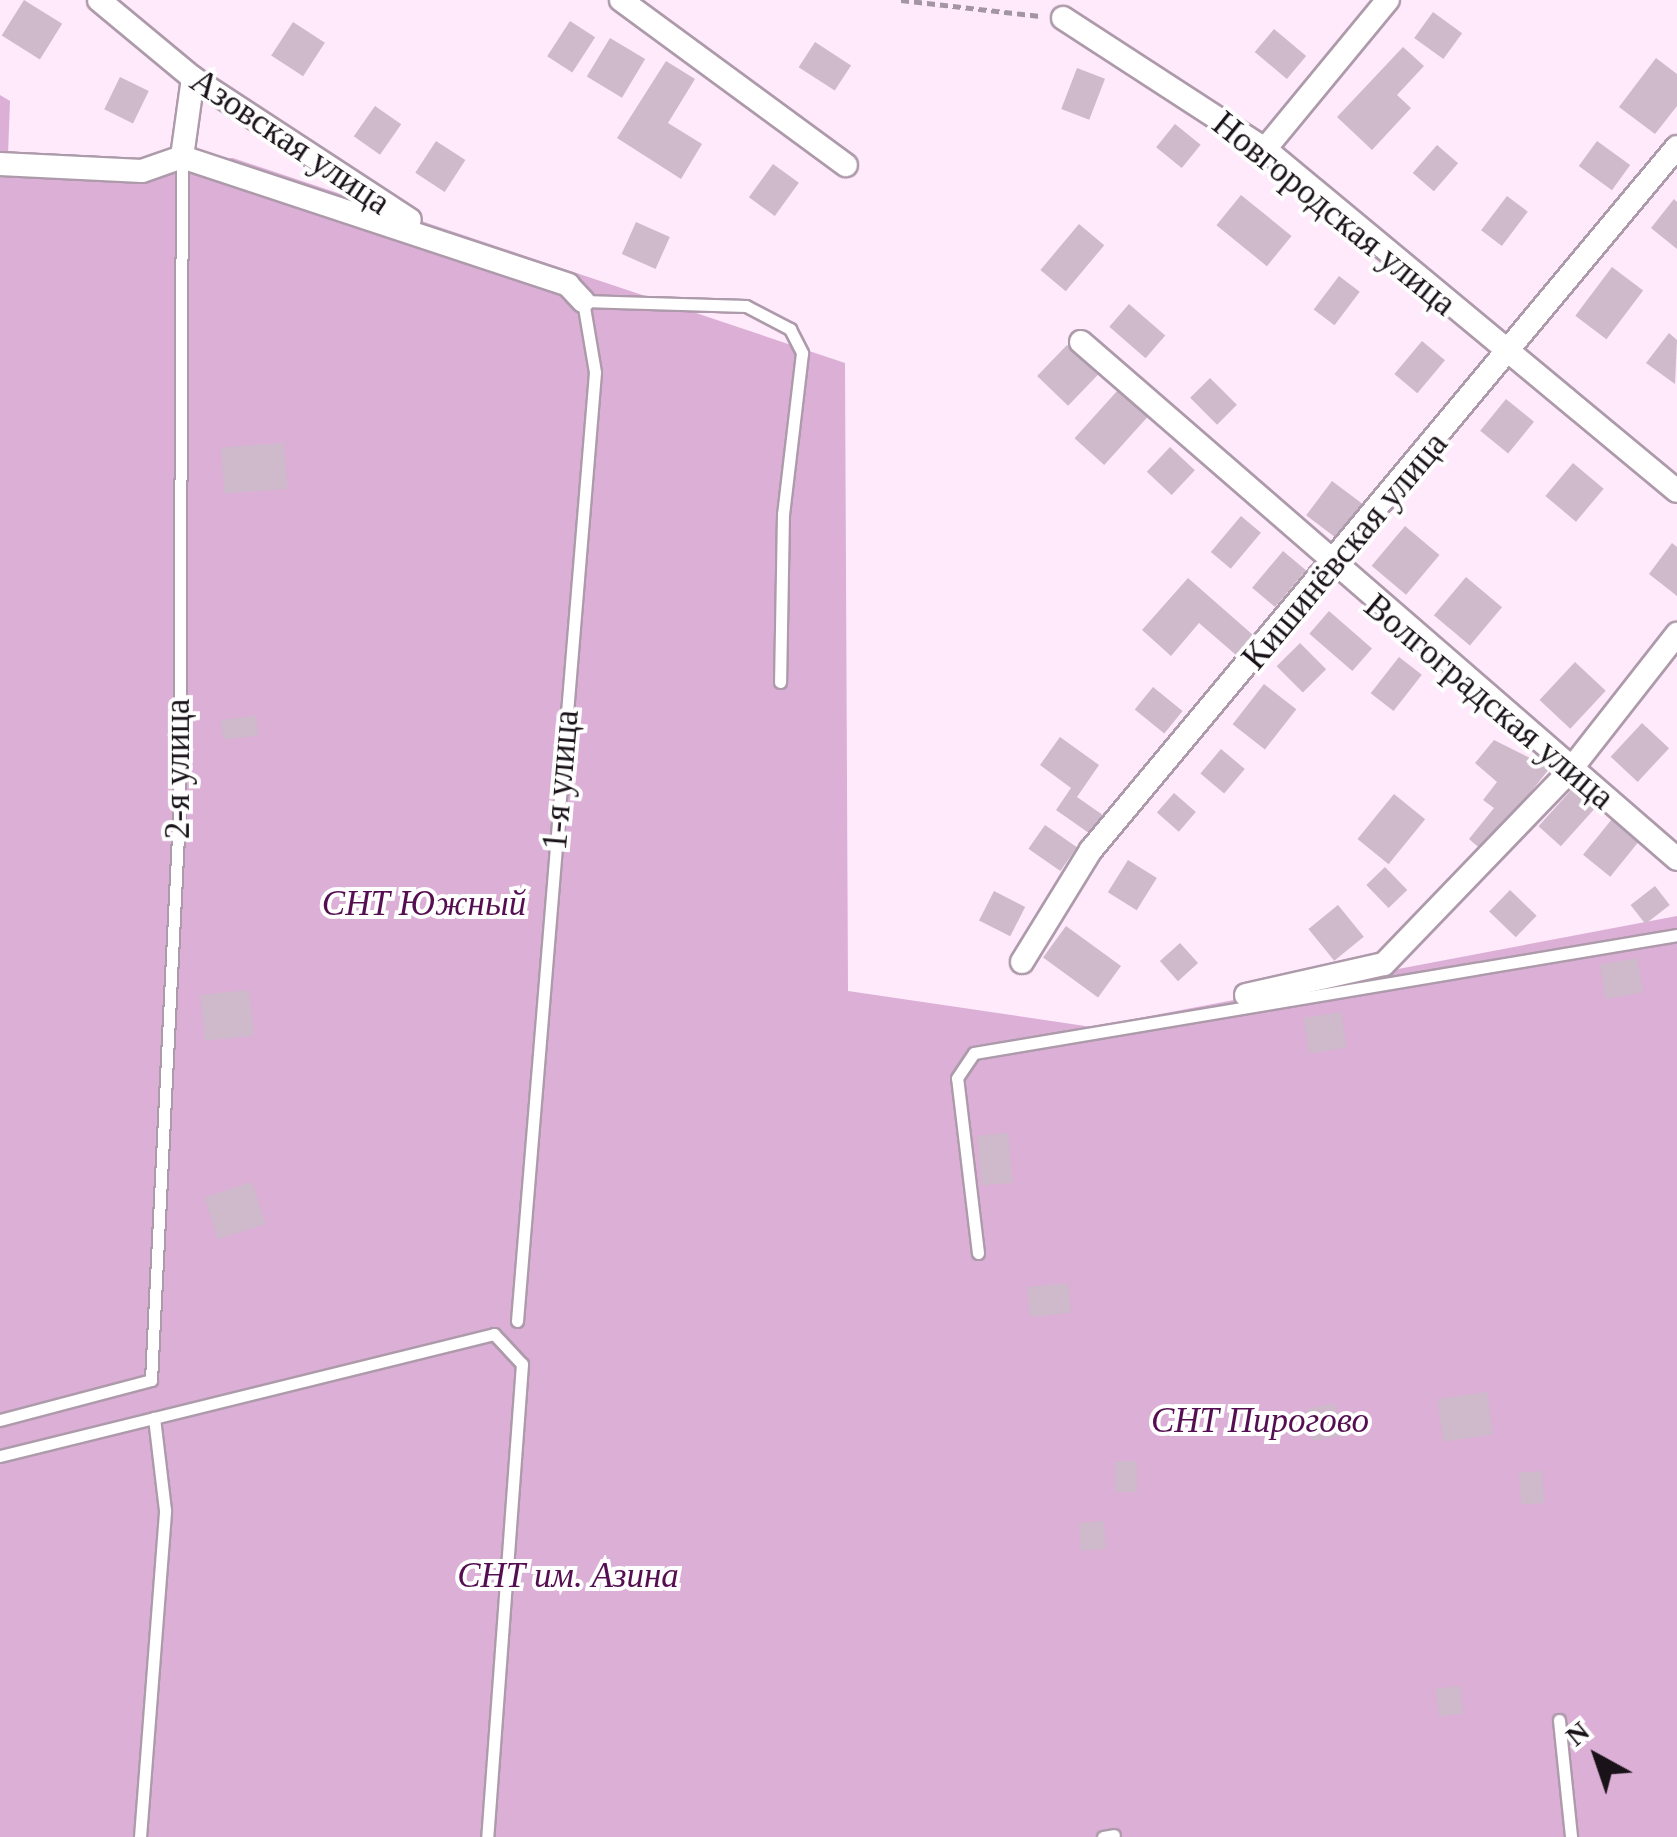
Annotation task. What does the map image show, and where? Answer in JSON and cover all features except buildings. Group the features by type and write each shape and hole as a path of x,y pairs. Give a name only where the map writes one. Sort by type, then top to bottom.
{"street":[{"name":"Азовская улица","path":"99,0 193,78 392,214 556,268"},
{"path":"621,0 846,166"},
{"path":"1264,149 1388,0"},
{"name":"Новгородская улица","path":"1063,18 1264,149 1510,358 1677,491"},
{"path":"182,157 193,78"},
{"name":"Кишинёвская улица","path":"1022,962 1091,850 1510,358 1677,147"},
{"path":"0,164 142,171 182,157 568,285 583,301"},
{"name":"Волгоградская улица","path":"1082,342 1332,568 1568,773 1677,859"},
{"path":"1246,996 1384,964 1568,773 1677,634"}],"lane":[{"name":"2-я улица","path":"0,1420 151,1380 180,815 182,157"},
{"path":"583,301 746,306 790,329 802,353 783,514 780,682"},
{"name":"1-я улица","path":"517,1321 594,372 583,301"},
{"path":"978,1253 956,1078 974,1053 1677,935"},
{"path":"0,1456 494,1334 522,1364 488,1837"},
{"path":"140,1837 165,1510 154,1418"},
{"path":"1559,1720 1571,1837"}],"path":[{"path":"901,0 1063,18"}],"green space":[{"path":"0,95 10,101 8,155 114,169 233,158 845,363 848,991 1092,1027 1677,916 1677,1837 0,1837"}],"park label":[{"name":"СНТ Южный","path":"424,904"},
{"name":"СНТ Пирогово","path":"1260,1421"},
{"name":"СНТ им. Азина","path":"568,1576"}]}
